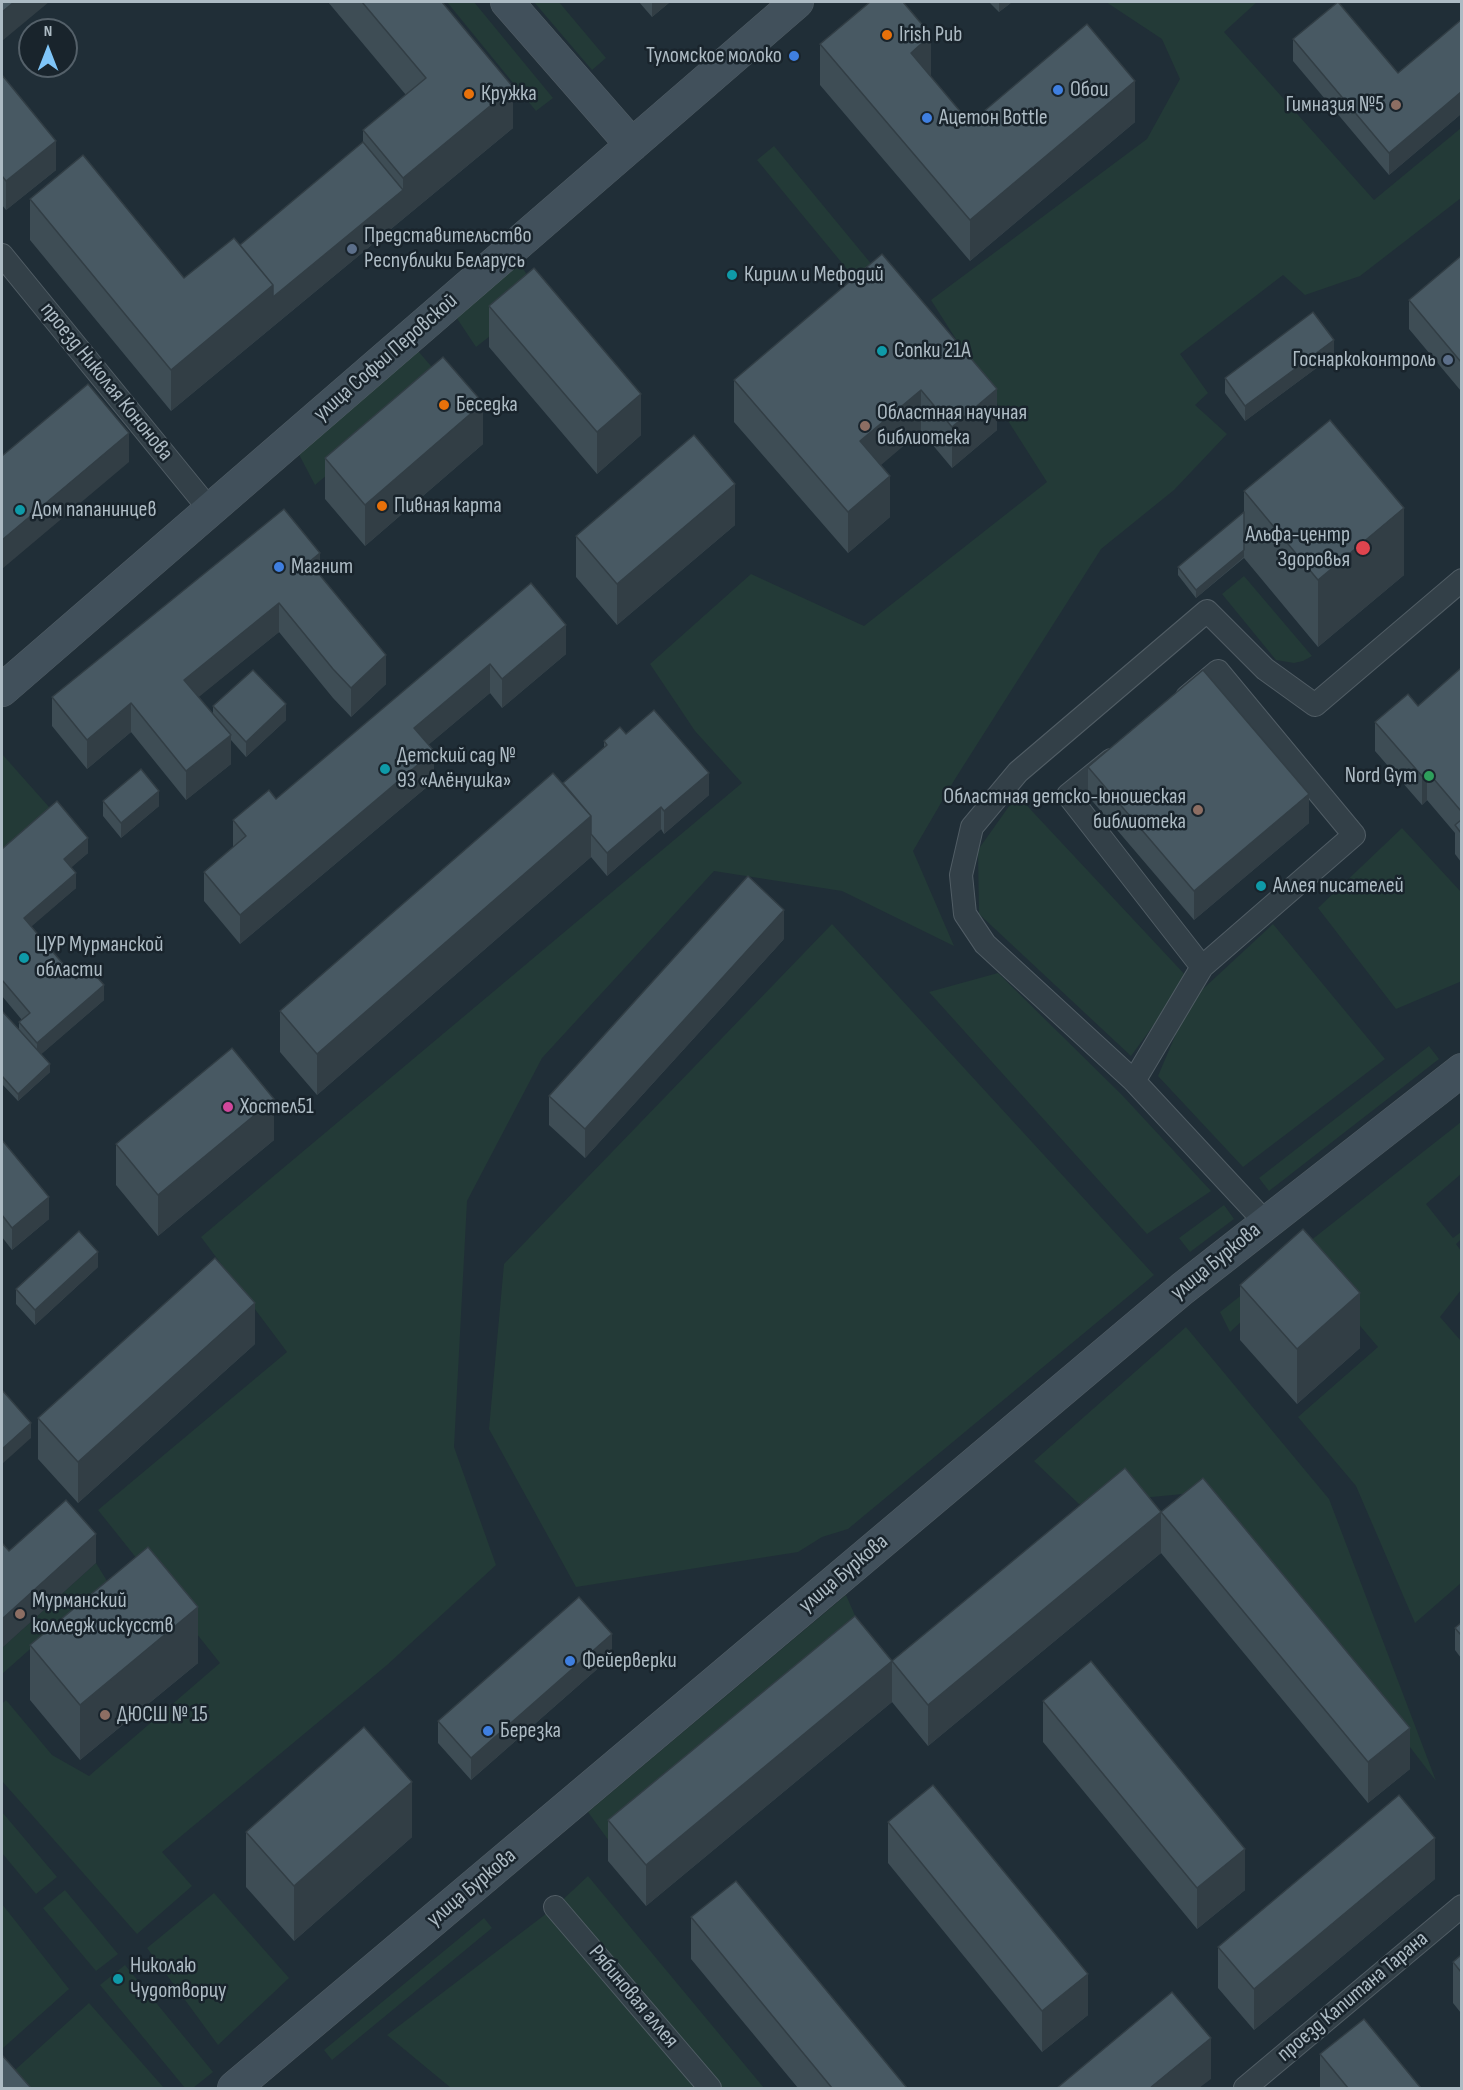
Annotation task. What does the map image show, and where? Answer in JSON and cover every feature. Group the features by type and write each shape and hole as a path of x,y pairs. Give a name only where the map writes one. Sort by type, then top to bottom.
{"street":[{"path":"507,2 632,145"},
{"name":"улица Софьи Перовской","path":"2,690 797,2"},
{"name":"проезд Николая Кононова","path":"2,255 210,510"},
{"path":"1266,1223 1134,1081 985,944 965,914 961,875 972,827 1018,772 1207,611 1265,669 1315,705 1461,580"},
{"path":"1134,1081 1202,968 1354,835 1218,671 1174,708"},
{"path":"1130,744 1068,795 1202,968"},
{"name":"улица Буркова","path":"234,2088 1173,1297 1461,1070"},
{"name":"Рябиновая аллея","path":"555,1906 710,2088"},
{"name":"проезд Капитана Тарана","path":"1245,2088 1461,1906"}],"green space":[{"path":"447,2 474,2 553,98 536,111"},
{"path":"534,2 559,2 606,58 592,70"},
{"path":"1106,2 1257,2 1224,32 1374,200 1461,128 1461,198 1360,276 1305,295 1283,275 1180,354 1208,393 1195,405 1227,434 1174,490 1101,549 955,779 913,851 954,946 842,891 714,871 542,1058 467,1201 454,1447 496,1565 387,1665 162,1852 192,1886 137,1934 2,1781 2,1704 6,1700 52,1755 89,1776 220,1663 98,1510 287,1352 201,1237 742,783 695,731 650,664 751,574 864,626 1047,482 931,300 1147,139 1180,79 1162,39"},
{"path":"774,146 873,266 856,280 757,160"},
{"path":"516,258 541,296 476,347 454,314"},
{"path":"413,345 442,379 315,485 293,443"},
{"path":"1244,576 1312,656 1294,663 1276,660 1222,594"},
{"path":"2,754 57,816 2,864"},
{"path":"1017,795 1188,978 1131,1056 979,914 978,850"},
{"path":"1402,828 1461,892 1462,981 1396,1009 1318,908"},
{"path":"832,924 1154,1275 848,1529 822,1537 798,1552 576,1587 489,1429 504,1264"},
{"path":"1273,924 1385,1059 1243,1167 1158,1076 1190,1001"},
{"path":"998,973 1122,1095 1211,1191 1147,1234 929,992"},
{"path":"1429,1046 1439,1059 1269,1191 1259,1178"},
{"path":"1461,1122 1461,1174 1426,1204 1453,1238 1461,1232 1461,1239 1456,1244 1461,1251 1461,1290 1440,1317 1461,1341 1461,1583 1415,1623 1356,1486 1298,1417 1378,1347 1306,1262 1230,1332 1220,1312"},
{"path":"1224,1205 1234,1219 1190,1252 1179,1238"},
{"path":"1186,1327 1329,1499 1436,1781 1214,1491 1079,1504 1034,1461"},
{"path":"96,1563 107,1581 2,1674 2,1648"},
{"path":"846,1595 864,1636 609,1841 588,1812"},
{"path":"2,1812 57,1877 36,1894 2,1853"},
{"path":"588,1876 764,2088 451,2088 387,2035 555,1907"},
{"path":"65,1890 118,1954 96,1971 43,1908"},
{"path":"214,1893 289,1978 218,2045 147,1948"},
{"path":"2,1904 69,1989 2,2049"},
{"path":"484,1918 492,1928 332,2060 324,2050"},
{"path":"125,1965 213,2072 193,2088 185,2088 100,1985"},
{"path":"89,2003 164,2088 13,2088 5,2079"}],"building":[{"path":"2,2 14,2 2,12"},
{"path":"362,2 442,2 513,87 403,178 363,130 426,78"},
{"path":"870,2 903,2 931,35 911,53 970,123 1087,24 1135,81 970,220 820,44"},
{"name":"Гимназия №5","path":"1338,2 1398,73 1461,20 1461,92 1389,153 1293,39"},
{"path":"2,75 56,141 6,181 2,176"},
{"path":"363,142 403,190 273,297 273,285 240,245"},
{"path":"83,155 184,278 234,238 273,285 171,370 30,199"},
{"name":"Областная научная библиотека","path":"882,254 997,389 952,427 921,390 860,441 890,476 848,512 734,380"},
{"path":"1461,256 1461,362 1409,300"},
{"path":"534,268 641,394 597,432 489,306"},
{"path":"1313,312 1334,340 1245,406 1225,378"},
{"path":"443,357 483,403 365,505 325,458"},
{"path":"88,384 129,433 2,540 2,456"},
{"path":"1330,420 1404,508 1318,580 1244,491"},
{"path":"694,435 735,484 617,584 576,536"},
{"path":"284,509 320,553 309,562 386,655 351,688 279,603 184,680 231,735 186,771 131,703 87,740 52,697"},
{"path":"1244,512 1244,550 1196,590 1178,567"},
{"path":"531,583 566,625 502,679 490,664 414,728 434,751 240,915 204,872 246,836 233,820 269,790 276,799"},
{"name":"Nord Gym","path":"1461,668 1461,811 1427,771 1422,776 1375,722 1408,694 1418,706"},
{"path":"253,670 286,704 246,742 213,706"},
{"name":"Областная детско-юношеская библиотека","path":"1203,670 1309,794 1194,891 1088,767"},
{"path":"654,710 709,773 664,811 661,807 607,853 591,834 591,816 563,783 607,745 604,741 620,727 626,734"},
{"path":"141,769 159,791 121,823 103,801"},
{"path":"553,773 591,816 317,1054 280,1011"},
{"name":"ЦУР Мурманской области","path":"57,801 88,838 64,859 76,873 24,918 76,979 89,968 104,985 37,1043 19,1022 30,1013 2,980 2,849"},
{"path":"1461,820 1461,833 1455,825"},
{"path":"748,876 784,910 585,1129 549,1096"},
{"path":"2,1011 50,1064 18,1094 2,1076"},
{"path":"232,1048 274,1099 158,1195 116,1144"},
{"path":"2,1140 49,1197 12,1228 2,1215"},
{"path":"1303,1229 1360,1293 1297,1349 1240,1285"},
{"path":"79,1231 98,1252 35,1310 16,1289"},
{"path":"215,1258 255,1303 78,1462 38,1418"},
{"path":"2,1390 31,1423 2,1449"},
{"path":"1125,1468 1161,1512 928,1705 892,1661"},
{"path":"1203,1478 1410,1728 1368,1762 1161,1512"},
{"path":"66,1500 96,1534 2,1619 2,1543 9,1551"},
{"path":"148,1547 198,1607 80,1705 30,1645"},
{"path":"579,1597 612,1634 471,1758 438,1721"},
{"path":"855,1616 892,1661 646,1865 608,1820"},
{"path":"1461,1623 1461,1635 1455,1628"},
{"path":"1091,1661 1245,1849 1197,1888 1043,1701"},
{"path":"364,1727 412,1782 294,1886 246,1832"},
{"path":"933,1785 1088,1974 1042,2011 888,1822"},
{"path":"1399,1795 1435,1838 1254,1989 1218,1947"},
{"path":"736,1881 907,2088 832,2088 691,1917"},
{"path":"1461,1955 1461,1972 1453,1962"},
{"path":"1172,1992 1211,2038 1150,2088 1057,2088"},
{"path":"1364,2019 1421,2088 1348,2088 1320,2054"},
{"path":"2,2055 31,2088 2,2088"}],"place":[{"name":"Irish Pub","path":"887,35"},
{"name":"Туломское молоко","path":"794,56"},
{"name":"Обои","path":"1058,90"},
{"name":"Кружка","path":"469,94"},
{"name":"Гимназия №5","path":"1396,105"},
{"name":"Ацетон Bottle","path":"927,118"},
{"name":"Представительство Республики Беларусь","path":"352,249"},
{"name":"Кирилл и Мефодий","path":"732,275"},
{"name":"Сопки 21А","path":"882,351"},
{"name":"Госнаркоконтроль","path":"1448,360"},
{"name":"Беседка","path":"444,405"},
{"name":"Областная научная библиотека","path":"865,426"},
{"name":"Пивная карта","path":"382,506"},
{"name":"Дом папанинцев","path":"20,510"},
{"name":"Альфа-центр Здоровья","path":"1363,548"},
{"name":"Магнит","path":"279,567"},
{"name":"Детский сад № 93 «Алёнушка»","path":"385,769"},
{"name":"Nord Gym","path":"1429,776"},
{"name":"Областная детско-юношеская библиотека","path":"1198,810"},
{"name":"Аллея писателей","path":"1261,886"},
{"name":"ЦУР Мурманской области","path":"24,958"},
{"name":"Хостел51","path":"228,1107"},
{"name":"Мурманский колледж искусств","path":"20,1614"},
{"name":"Фейерверки","path":"570,1661"},
{"name":"ДЮСШ № 15","path":"105,1715"},
{"name":"Березка","path":"488,1731"},
{"name":"Николаю Чудотворцу","path":"118,1979"}]}
